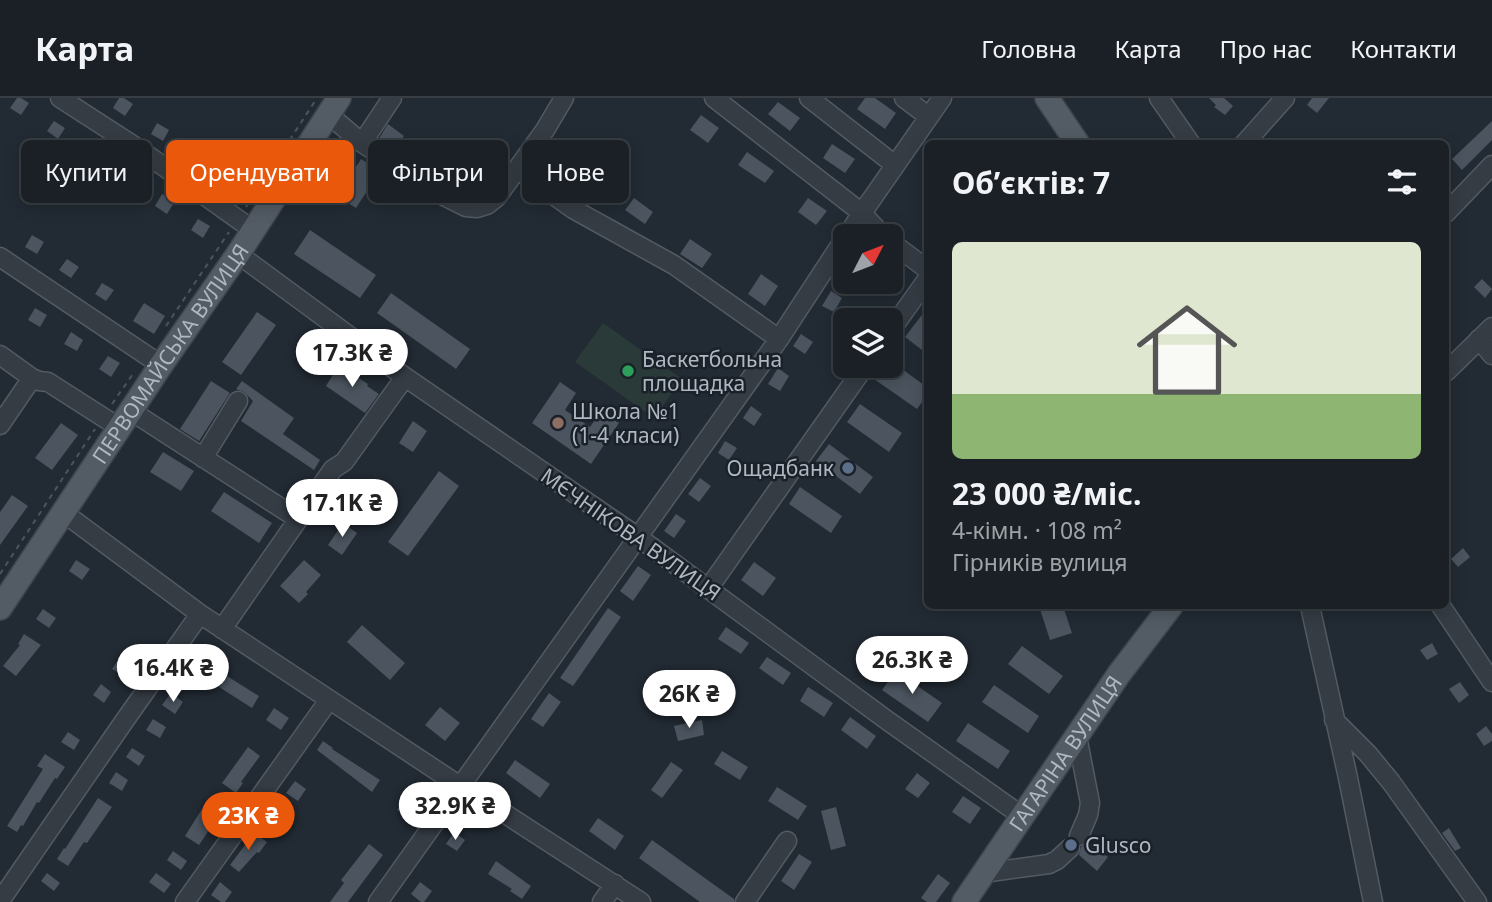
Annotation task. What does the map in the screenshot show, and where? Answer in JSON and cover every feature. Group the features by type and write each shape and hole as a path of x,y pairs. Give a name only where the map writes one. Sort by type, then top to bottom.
{"main road":[{"path":"1047,98 1075,140"},
{"name":"ПЕРВОМАЙСЬКА ВУЛИЦЯ","path":"0,608 64,513 154,360 238,254 245,225 328,103"},
{"name":"ГАГАРІНА ВУЛИЦЯ","path":"964,902 1119,674 1169,609"}],"street":[{"path":"60,98 139,149 245,225"},
{"path":"362,143 392,98"},
{"path":"328,103 362,143 444,196 466,207 477,208 498,197 564,98"},
{"path":"714,98 862,213 872,224"},
{"path":"809,98 895,165"},
{"path":"904,98 929,116"},
{"path":"855,224 942,98"},
{"path":"1159,98 1188,140"},
{"path":"1248,140 1286,98"},
{"path":"1449,210 1492,165"},
{"path":"517,169 573,209 674,265 779,339"},
{"path":"903,251 924,267"},
{"name":"МЄЧНІКОВА ВУЛИЦЯ","path":"238,254 405,377 638,537 1022,817"},
{"path":"0,257 154,360"},
{"path":"378,902 779,339 833,257"},
{"path":"903,313 924,284"},
{"path":"1449,369 1485,333 1492,355"},
{"path":"0,355 39,382 48,382 118,419 203,458 298,519"},
{"path":"222,629 333,469 344,461 405,377"},
{"path":"0,425 32,378"},
{"path":"708,589 857,378"},
{"path":"203,458 237,401"},
{"path":"64,513 222,629 640,902"},
{"path":"1311,609 1373,902"},
{"path":"1443,609 1492,682"},
{"path":"0,901 200,614"},
{"path":"185,902 328,700"},
{"path":"1334,720 1391,782 1477,902"},
{"path":"984,873 1049,864 1057,860 1075,842 1088,815 1090,803 1077,736"},
{"path":"746,902 787,841"},
{"path":"602,902 615,884"}],"path":[{"path":"161,333 245,225 328,103"},
{"path":"0,574 118,419 154,360"}],"shaded area":[{"name":"Баскетбольна площадка","path":"603,323 682,379 654,418 575,362"}],"building":[{"path":"17,98 29,103 21,115 10,108"},
{"path":"119,98 133,104 125,116 113,108"},
{"path":"865,98 875,98 896,113 885,129 857,109"},
{"path":"1209,98 1224,98 1233,106 1225,115 1214,107 1216,105"},
{"path":"1312,98 1329,98 1317,113 1307,105"},
{"path":"778,102 800,118 790,131 768,114"},
{"path":"701,115 719,128 708,143 690,130"},
{"path":"54,121 65,128 58,139 47,131"},
{"path":"1492,121 1492,140 1462,170 1452,159"},
{"path":"157,123 169,130 163,141 151,134"},
{"path":"388,124 404,136 401,140 378,140"},
{"path":"832,144 855,159 845,173 823,158"},
{"path":"747,152 774,171 765,183 738,165"},
{"path":"361,159 368,163 368,190 356,208 348,203 354,203 354,170"},
{"path":"162,194 166,196 166,203 174,203 167,214 155,206"},
{"path":"634,198 653,212 645,224 625,210"},
{"path":"808,198 827,211 816,225 798,212"},
{"path":"198,219 210,226 203,238 191,230"},
{"path":"310,230 376,275 360,298 294,254"},
{"path":"32,235 44,242 37,254 25,247"},
{"path":"690,239 712,254 702,268 680,254"},
{"path":"67,259 79,267 71,278 59,270"},
{"path":"761,274 778,286 765,306 748,294"},
{"path":"1482,279 1492,289 1485,298 1474,287"},
{"path":"102,283 114,290 106,301 95,294"},
{"path":"831,291 842,298 833,312 822,306"},
{"path":"391,293 470,349 456,369 377,313"},
{"path":"144,303 165,316 154,334 133,321"},
{"path":"35,308 47,315 40,327 28,320"},
{"path":"257,312 276,325 241,375 222,362"},
{"path":"924,312 924,348 922,350 905,337"},
{"path":"71,332 83,340 77,351 64,344"},
{"path":"801,334 813,342 805,354 793,346"},
{"path":"108,356 120,363 111,377 99,369"},
{"path":"339,365 379,394 365,413 326,386"},
{"path":"778,368 789,376 780,391 768,384"},
{"path":"903,370 924,385 924,399 917,409 874,379 903,378"},
{"path":"211,381 230,393 199,441 180,429"},
{"path":"242,381 294,418 283,434 320,460 314,470 241,421 253,401 244,392 236,389"},
{"name":"Школа №1 (1-4 класи)","path":"560,382 576,393 565,410 590,427 601,411 619,423 591,464 532,423"},
{"path":"860,404 902,433 889,452 847,422"},
{"path":"751,406 762,414 754,426 743,418"},
{"path":"413,421 427,431 413,452 399,443"},
{"path":"61,423 78,435 52,470 35,458"},
{"path":"725,441 737,448 729,460 718,453"},
{"path":"829,444 873,477 860,494 816,461"},
{"path":"163,452 194,471 181,491 150,472"},
{"path":"439,471 459,486 408,556 388,542"},
{"path":"700,478 711,486 699,502 688,494"},
{"path":"800,487 842,516 831,533 789,504"},
{"path":"224,492 272,523 259,543 211,511"},
{"path":"12,495 28,506 0,545 0,512"},
{"path":"676,514 686,521 674,538 664,531"},
{"path":"343,523 357,533 342,555 328,545"},
{"path":"1463,548 1470,557 1458,567 1451,559"},
{"path":"76,560 90,569 82,580 69,571"},
{"path":"304,560 321,575 299,603 280,586"},
{"path":"754,562 776,578 763,596 741,580"},
{"path":"638,566 651,575 633,601 620,591"},
{"path":"608,608 621,617 573,686 560,678"},
{"path":"43,609 56,618 49,628 36,619"},
{"path":"1040,609 1064,609 1072,633 1050,640"},
{"path":"362,625 405,663 390,680 347,642"},
{"path":"726,627 749,643 741,654 718,639"},
{"path":"24,634 41,645 16,676 3,666 20,645 18,644"},
{"path":"1432,643 1438,654 1427,660 1420,650"},
{"path":"1022,646 1063,676 1049,694 1008,664"},
{"path":"120,657 135,666 127,678 112,669"},
{"path":"767,657 791,673 783,685 759,668"},
{"path":"896,671 942,703 928,722 882,690"},
{"path":"227,676 259,696 252,708 219,687"},
{"path":"1460,682 1469,695 1459,703 1449,689"},
{"path":"101,684 111,692 104,703 93,695"},
{"path":"994,685 1039,716 1028,733 982,702"},
{"path":"808,687 833,703 824,717 800,701"},
{"path":"171,693 183,702 175,714 162,705"},
{"path":"549,693 561,702 543,727 531,719"},
{"path":"440,707 460,723 445,741 425,725"},
{"path":"274,708 289,718 281,730 266,720"},
{"path":"850,717 876,736 867,749 841,730"},
{"path":"153,719 166,727 160,738 146,730"},
{"path":"702,720 704,735 678,741 674,726"},
{"path":"968,723 1010,751 998,769 956,741"},
{"path":"1486,726 1492,734 1492,741 1484,746 1476,734"},
{"path":"68,732 80,740 74,750 61,742"},
{"path":"323,741 380,780 372,792 317,750"},
{"path":"248,747 260,756 236,793 222,783"},
{"path":"132,748 145,756 139,766 126,757"},
{"path":"722,751 748,767 740,780 714,764"},
{"path":"45,754 65,767 17,832 7,826 43,769 37,766"},
{"path":"515,760 550,784 540,798 506,773"},
{"path":"671,762 683,770 662,798 651,790"},
{"path":"116,772 128,780 122,791 109,783"},
{"path":"917,773 930,783 918,798 905,789"},
{"path":"295,781 306,789 298,801 286,793"},
{"path":"777,787 807,806 798,820 768,801"},
{"path":"963,796 981,808 970,824 952,812"},
{"path":"98,798 112,807 68,866 57,859"},
{"path":"405,798 418,807 411,819 397,810"},
{"path":"207,801 222,811 199,845 185,836"},
{"path":"836,807 846,846 831,850 821,811"},
{"path":"598,818 624,836 615,850 589,831"},
{"path":"1449,828 1461,848 1455,851 1442,833"},
{"path":"454,832 465,840 457,851 446,844"},
{"path":"254,833 267,842 239,872 230,865"},
{"path":"652,840 734,899 734,902 700,902 639,858"},
{"path":"1088,843 1108,857 1097,871 1079,855 1081,847"},
{"path":"369,844 383,855 348,902 330,902 344,883 341,880"},
{"path":"173,851 187,861 181,870 167,860"},
{"path":"799,854 812,862 794,890 781,881"},
{"path":"496,861 531,886 522,899 510,891 512,889 488,874"},
{"path":"47,873 60,883 54,891 41,881"},
{"path":"156,873 171,884 164,893 149,882"},
{"path":"938,874 950,883 936,902 927,902 921,898"},
{"path":"220,882 232,892 225,902 211,895"},
{"path":"420,882 432,891 424,902 411,894"}],"place":[{"name":"Баскетбольна площадка","path":"628,371"},
{"name":"Школа №1 (1-4 класи)","path":"558,423"},
{"name":"Ощадбанк","path":"848,468"},
{"name":"Glusco","path":"1071,845"}]}
